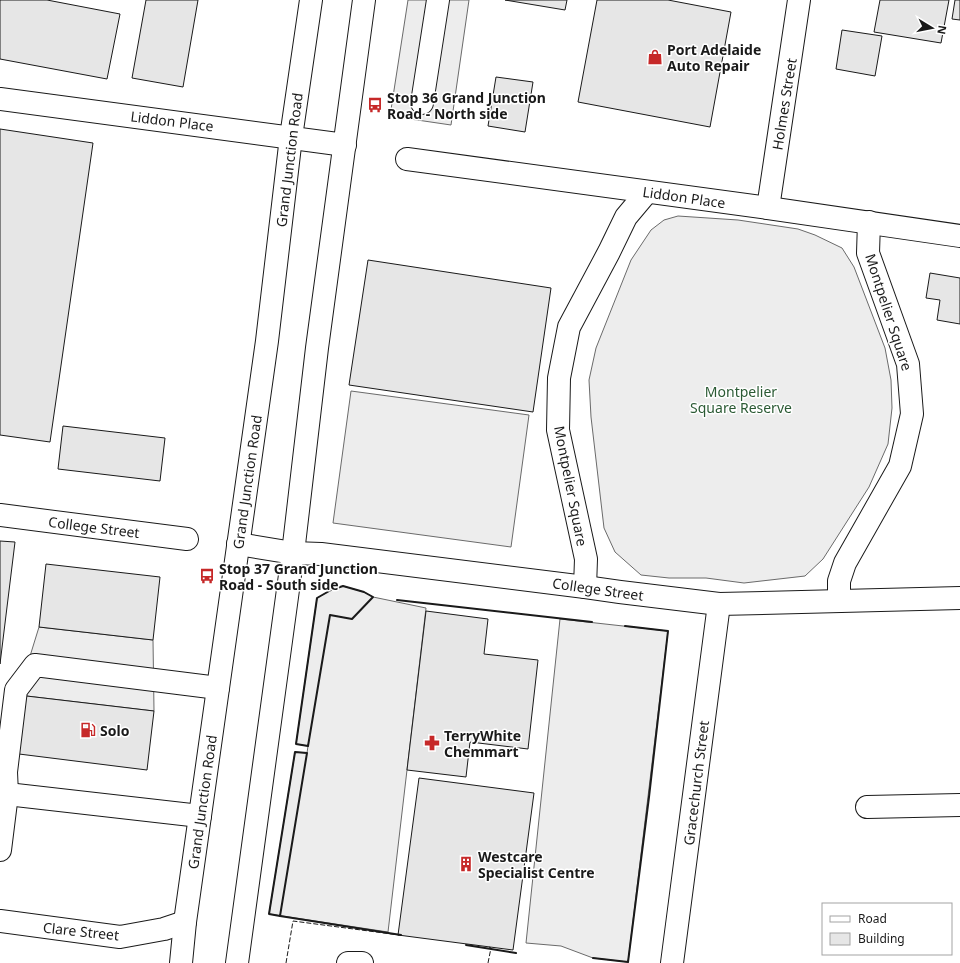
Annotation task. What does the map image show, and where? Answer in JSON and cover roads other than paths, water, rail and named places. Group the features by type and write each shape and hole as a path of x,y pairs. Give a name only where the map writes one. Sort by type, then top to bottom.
{"main road":[{"name":"Grand Junction Road","path":"181,963 185,922 267,341 291,137 311,0"},
{"path":"237,963 293,553 317,348 364,0"},
{"path":"422,103 438,0"},
{"name":"Holmes Street","path":"768,208 799,0"},
{"name":"Liddon Place","path":"0,99 345,144"},
{"name":"Liddon Place","path":"407,159 869,222 960,236"},
{"name":"Montpelier Square","path":"584,587 586,559 558,430 559,378 569,327 626,217 647,192"},
{"name":"Montpelier Square","path":"839,601 839,581 845,563 900,466 912,414 908,364 868,253 869,222"},
{"name":"College Street","path":"0,515 187,539"},
{"name":"College Street","path":"238,544 293,553 329,555 719,604 960,598"},
{"name":"Gracechurch Street","path":"672,963 719,604"},
{"path":"0,850 7,794 6,772 16,690 35,665 218,688"},
{"path":"7,794 200,816"},
{"path":"867,807 960,805"},
{"name":"Clare Street","path":"0,921 120,937 164,929 185,922"},
{"path":"348,963 362,963"}],"place":[{"name":"Port Adelaide Auto Repair","path":"655,57"},
{"name":"Stop 36 Grand Junction Road - North side","path":"375,105"},
{"name":"Stop 37 Grand Junction Road - South side","path":"207,576"},
{"name":"Solo","path":"88,730"},
{"name":"TerryWhite Chemmart","path":"432,743"},
{"name":"Westcare Specialist Centre","path":"466,864"}],"park label":[{"name":"Montpelier Square Reserve","path":"741,400"}]}
